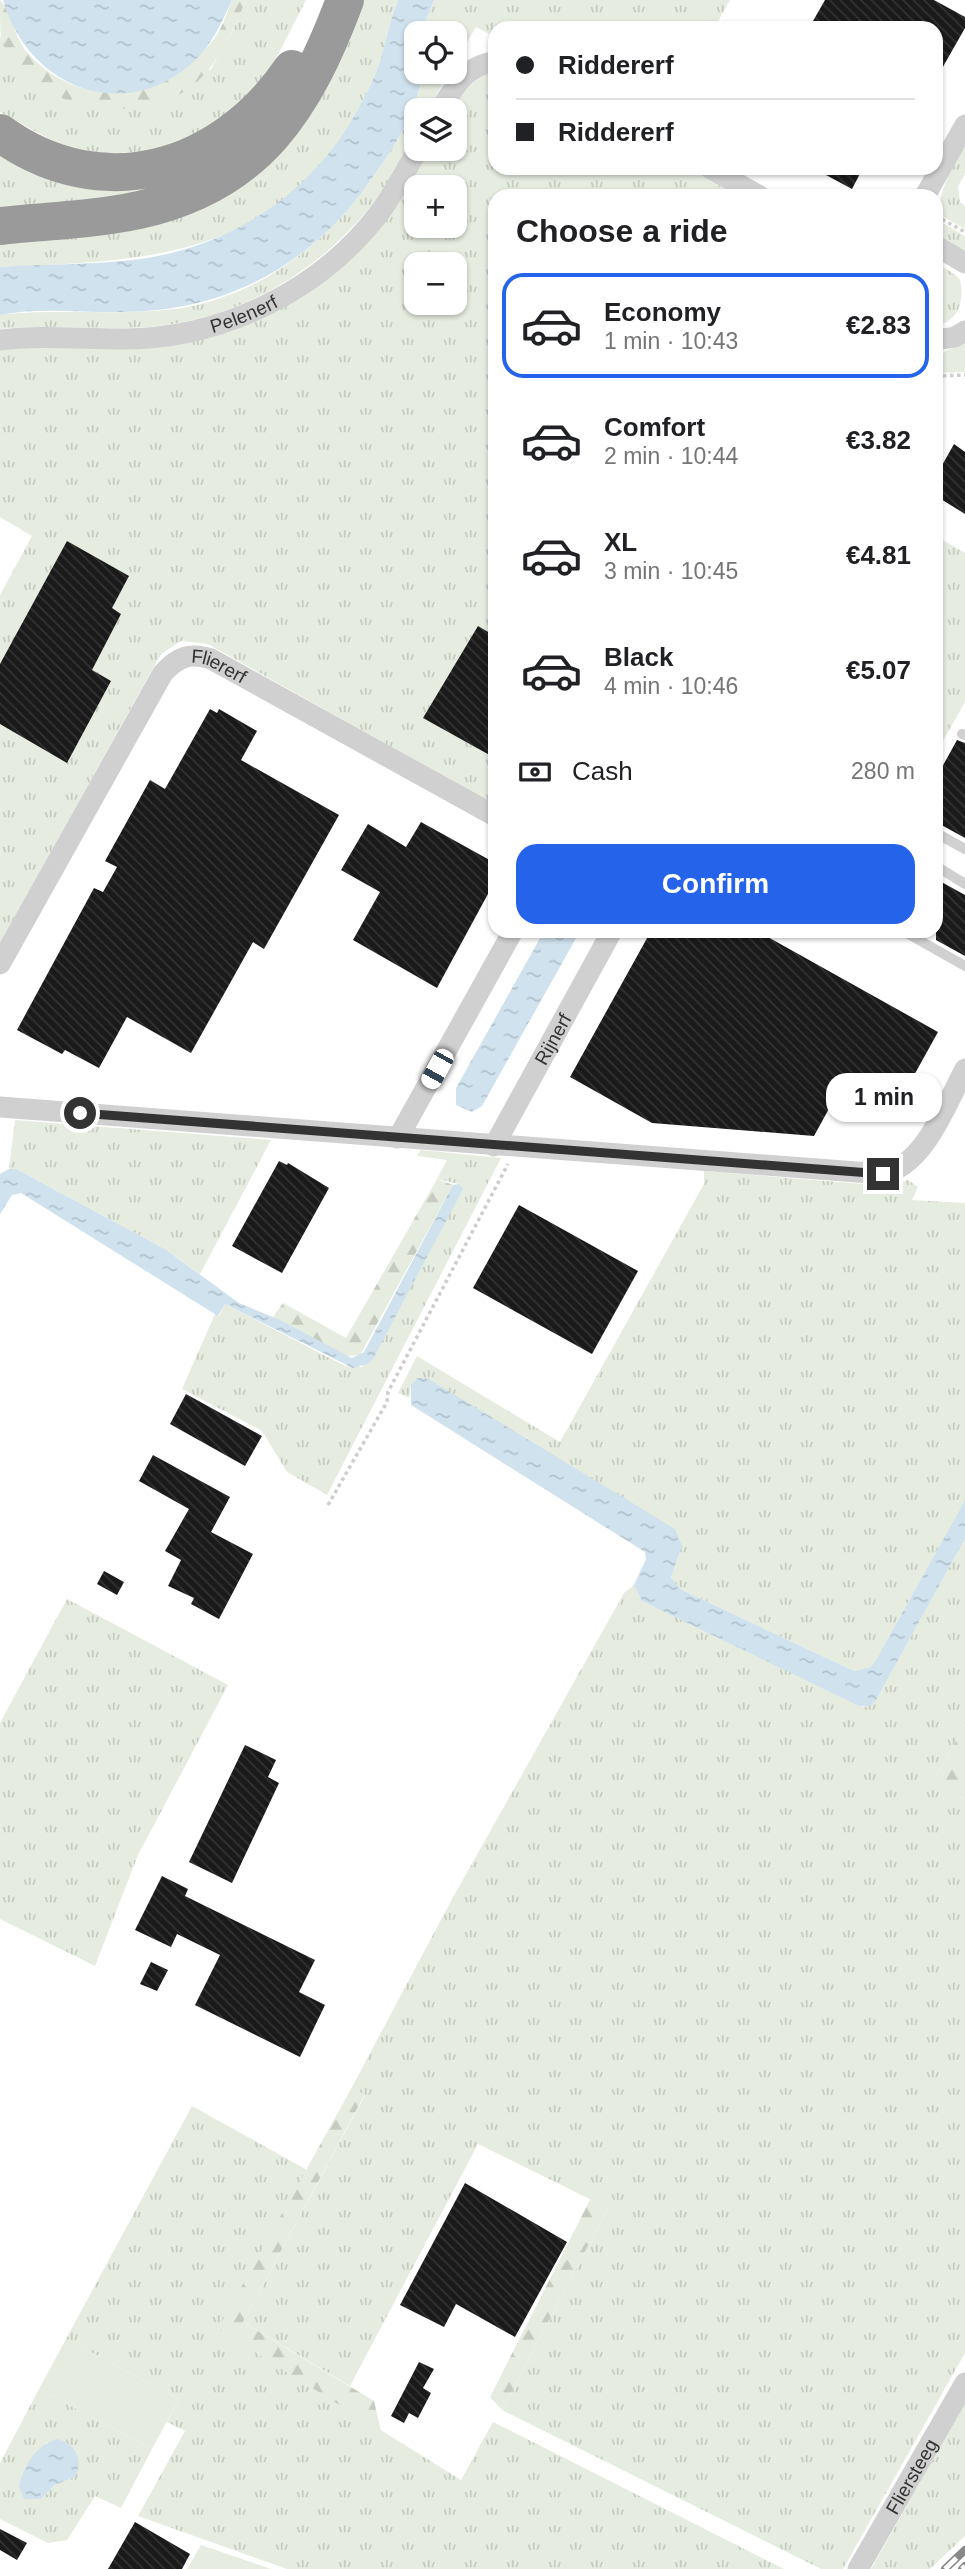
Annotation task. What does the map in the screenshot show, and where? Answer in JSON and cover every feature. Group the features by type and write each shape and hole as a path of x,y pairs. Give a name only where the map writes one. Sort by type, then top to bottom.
{"highway":[{"path":"0,133 49,159 94,170 141,170 186,159 228,137 263,107 292,69 323,0"},
{"path":"0,226 138,210 176,200 225,177 264,146 285,122 322,59 345,0"}],"street":[{"path":"447,98 465,74 476,66 488,63"},
{"path":"943,164 965,125"},
{"name":"Pelenerf","path":"0,340 62,335 121,339 179,333 205,328 262,307 299,286 350,246 383,208 411,161"},
{"path":"722,175 747,189"},
{"path":"943,250 965,263"},
{"path":"943,340 965,331"},
{"name":"Fliererf","path":"0,964 163,673 174,661 185,656 198,655 211,659 488,812"},
{"path":"398,1138 509,938"},
{"name":"Rijnerf","path":"504,1146 608,938"},
{"path":"0,1107 883,1174 907,1165 918,1153 965,1069"},
{"name":"Fliersteeg","path":"858,2569 965,2383"}],"lane":[{"path":"943,837 965,849"},
{"path":"943,870 965,884"},
{"path":"915,938 965,966"}],"path":[{"path":"943,220 965,232"},
{"path":"943,377 965,375"},
{"path":"328,1505 387,1402 388,1392 504,1146"}],"green space":[{"path":"0,0 26,51 48,71 72,84 97,91 122,92 147,87 172,76 194,60 217,35 232,0 246,0 216,60 188,89 165,101 138,108 110,109 82,105 56,95 32,81 14,61 1,37"},
{"path":"246,0 306,0 267,76 218,124 155,150 109,154 64,147 0,112 0,36 13,58 57,96 107,108 211,69"},
{"path":"364,0 398,0 378,67 358,109 326,158 290,196 249,223 205,242 157,254 107,261 0,267 0,240 260,173 280,154 311,114 334,72"},
{"path":"434,0 730,0 718,21 488,21 488,33 476,27 467,42 467,21 426,21"},
{"path":"333,16 203,181 0,219 0,142 47,166 232,144"},
{"path":"488,75 488,175 700,175 724,189 488,189 488,801 208,644 181,641 161,654 0,943 0,595 32,536 0,517 0,350 240,328 404,192 404,238 467,238 467,175 415,175 423,161 467,161 467,98 460,98 470,86"},
{"path":"442,84 435,98 417,98 420,86"},
{"path":"404,127 402,160 372,205 350,229 301,272 244,303 214,315 149,327 0,329 0,315 155,311 188,307 251,286 306,250 331,228 353,204"},
{"path":"965,146 965,174 958,186 960,202 965,206 965,229 943,217 943,190"},
{"path":"943,223 965,236 965,253 943,241"},
{"path":"943,267 960,280 961,288 958,309 950,320 944,323"},
{"path":"965,344 965,372 943,373 943,353"},
{"path":"943,540 965,553 965,702 943,741"},
{"path":"15,1120 271,1140 200,1274 165,1249 16,1169 9,1169"},
{"path":"421,1150 501,1158 327,1495 287,1472 262,1431 182,1389 215,1314 219,1316 225,1304 345,1366 362,1367 459,1184 437,1179 447,1160 417,1156"},
{"path":"704,1171 887,1186 908,1180 918,1187 912,1200 965,1203 965,1500 870,1667 854,1671 680,1589 671,1577 679,1555 411,1385 409,1398 398,1393 417,1356 560,1442 704,1184"},
{"path":"437,1179 453,1185 360,1355 345,1356 273,1317 283,1303 346,1338"},
{"path":"965,1539 965,1724 936,1777 940,1786 965,1800 965,2353 843,2569 821,2569 502,2410 608,2208 478,2144 350,2386 243,2322 365,2095 351,2089 451,1901 624,1593 634,1585 642,1601 864,1707 875,1702"},
{"path":"67,1599 228,1685 138,1855 95,1966 0,1919 0,1723"},
{"path":"965,1724 965,1800 935,1784 936,1777"},
{"path":"351,2089 365,2094 243,2322 374,2401 381,2431 218,2329"},
{"path":"192,2106 307,2170 218,2329 461,2480 493,2422 784,2569 287,2569 138,2516 185,2431 167,2422 179,2399 66,2339"},
{"path":"591,2198 608,2208 502,2410 490,2397"},
{"path":"66,2339 179,2399 152,2449 39,2389"},
{"path":"39,2389 152,2449 121,2508 95,2496 67,2540 48,2543 0,2519 0,2463","holes":["47,2442 75,2477 55,2485 41,2499 24,2499 29,2462"]},
{"path":"965,2403 965,2536 930,2569 871,2569"},
{"path":"201,2545 271,2569 187,2569"}],"water":[{"path":"3,0 232,0 211,41 192,63 164,82 136,92 107,93 80,87 55,74 33,55 15,30"},
{"path":"398,0 434,0 426,21 404,21 404,84 420,84 417,98 404,98 404,129 347,211 321,237 293,259 263,278 230,293 160,310 46,311 0,315 0,267 116,262 168,254 202,244 234,230 264,212 292,191 317,167 339,139 370,86"},
{"path":"540,938 576,938 482,1106 472,1112 456,1105 456,1088"},
{"path":"16,1169 165,1249 239,1303 278,1319 352,1358 364,1352 453,1185 459,1184 463,1189 373,1359 353,1368 225,1304 218,1316 21,1193 12,1195 0,1214 0,1174"},
{"path":"417,1378 427,1378 675,1529 682,1546 671,1577 680,1589 854,1671 870,1667 876,1660 965,1500 965,1539 875,1702 869,1706 859,1706 642,1601 634,1585 646,1559 645,1552 411,1405 411,1385"},
{"path":"56,2439 68,2444 76,2453 78,2471 75,2477 55,2485 41,2499 24,2499 19,2487 27,2465 36,2452"}],"building":[{"path":"825,0 934,0 965,17 965,28 943,67 943,21 813,21"},
{"path":"826,175 859,175 852,189"},
{"path":"954,444 965,452 965,514 943,500 943,464"},
{"path":"67,541 129,576 112,608 121,614 92,670 111,681 67,763 0,724 0,664"},
{"path":"478,626 488,632 488,754 423,718"},
{"path":"210,709 217,713 219,709 257,731 241,760 339,815 264,949 253,942 191,1053 127,1017 99,1068 65,1050 62,1054 17,1030 94,888 103,892 117,867 105,861 150,780 165,789"},
{"path":"957,740 965,743 965,838 943,826 943,765"},
{"path":"421,822 488,859 488,894 437,988 353,940 380,892 341,870 368,824 406,847"},
{"path":"943,883 965,895 965,956 936,940 943,938"},
{"path":"647,938 770,938 938,1032 897,1106 878,1096 869,1111 837,1094 814,1136 652,1123 570,1077"},
{"path":"279,1161 287,1165 288,1163 329,1188 282,1273 232,1246"},
{"path":"519,1205 638,1271 592,1354 473,1288"},
{"path":"186,1394 262,1436 245,1466 170,1424"},
{"path":"153,1455 230,1497 211,1532 253,1554 219,1619 191,1604 194,1598 168,1586 181,1560 165,1551 189,1509 139,1481"},
{"path":"104,1571 124,1582 117,1595 97,1584"},
{"path":"245,1745 276,1760 268,1777 279,1783 232,1883 189,1862"},
{"path":"162,1876 188,1889 185,1896 315,1960 299,1992 325,2005 300,2057 195,2005 220,1955 177,1934 171,1947 135,1930"},
{"path":"151,1962 168,1970 157,1991 140,1984"},
{"path":"465,2183 567,2242 515,2337 456,2304 444,2327 400,2305"},
{"path":"419,2362 434,2369 423,2388 431,2393 418,2418 409,2413 404,2423 391,2416"},
{"path":"135,2522 190,2554 182,2569 108,2569"},
{"path":"0,2529 27,2543 17,2560 0,2550"}],"railway":[{"path":"945,2569 965,2550"},
{"path":"962,2569 965,2566"}],"route":[{"path":"80,1113 883,1174"}]}
